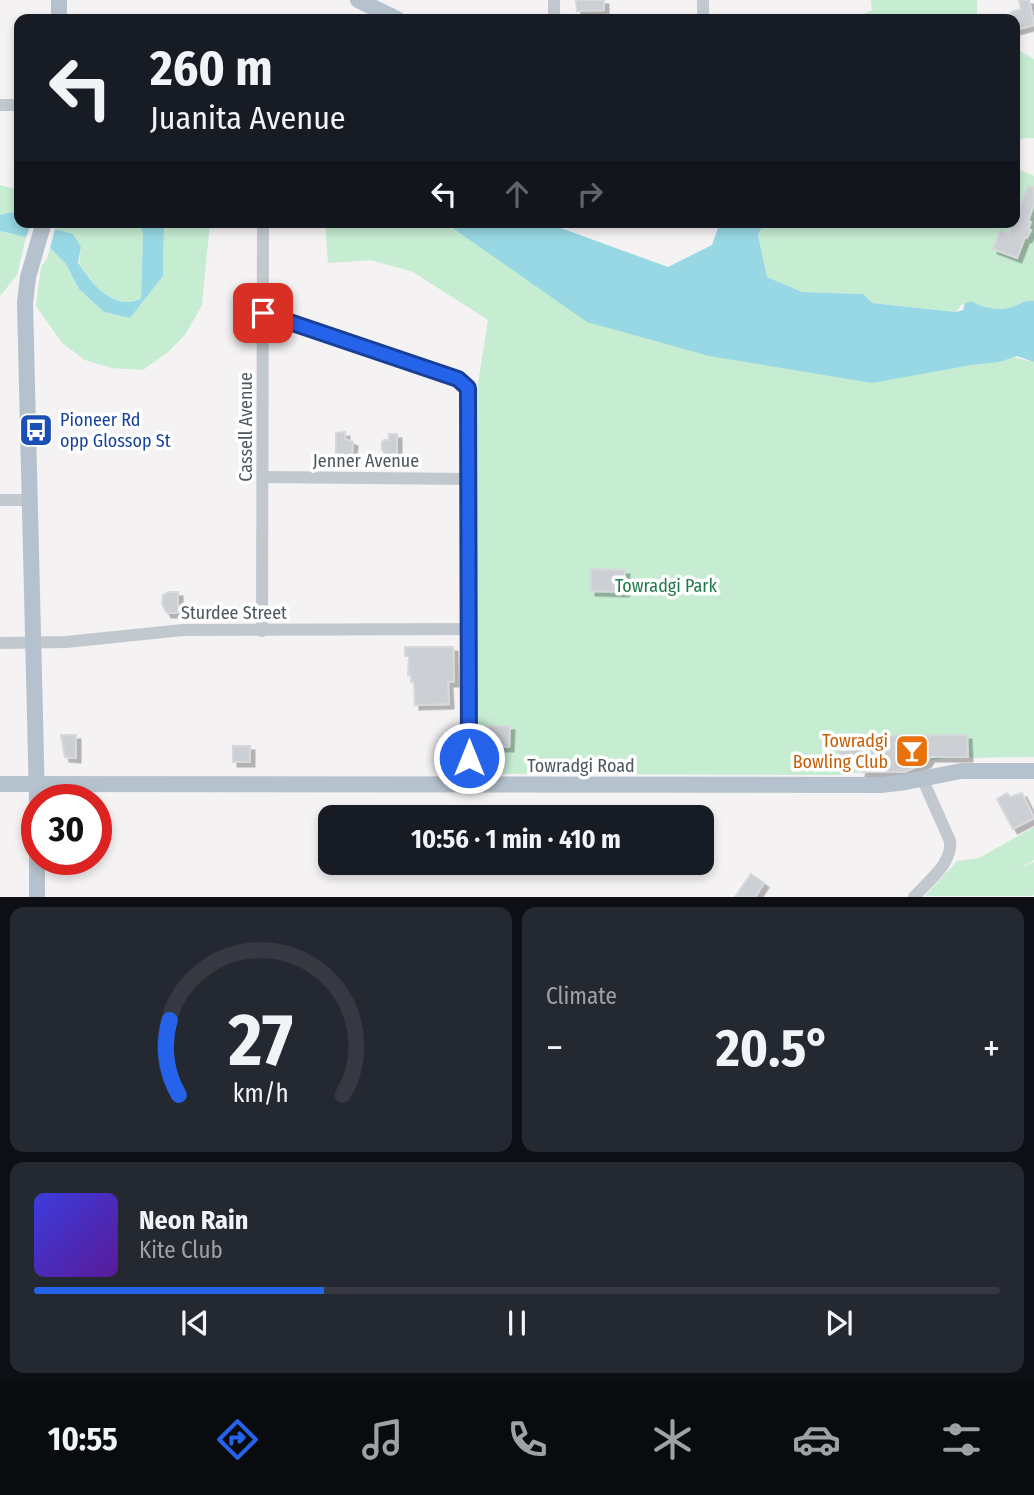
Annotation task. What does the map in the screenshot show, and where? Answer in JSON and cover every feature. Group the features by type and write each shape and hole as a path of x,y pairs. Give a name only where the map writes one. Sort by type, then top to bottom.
{"main road":[{"path":"358,0 389,10"},
{"path":"37,784 25,303 28,277 42,228"},
{"name":"Towradgi Road","path":"112,791 469,785 881,785 961,771 1034,771"},
{"name":"Towradgi Road","path":"0,785 21,789"},
{"path":"37,875 37,897"}],"street":[{"name":"Cassell Avenue","path":"262,631 263,228"},
{"path":"263,313 458,379 464,383 469,394 469,785"},
{"name":"Jenner Avenue","path":"263,477 469,479"},
{"path":"0,500 29,500"},
{"name":"Sturdee Street","path":"0,643 87,640 183,630 470,629"},
{"path":"914,897 946,861 951,851 950,841 922,778"}],"green space":[{"path":"871,0 977,0 977,14 863,14 872,10"},
{"path":"1020,51 1034,59 1034,138 1020,139"},
{"path":"1020,170 1034,176 1034,301 997,309 971,301 961,305 956,312 872,303 862,294 802,292 767,277 758,235 762,228 1020,228"},
{"path":"0,185 14,189 14,213 0,215"},
{"path":"141,228 141,299 121,302 105,294 79,265 81,247 73,234 55,229"},
{"path":"164,228 209,228 202,305 185,335 168,352 143,370 112,368 85,360 62,343 36,306 41,267 50,248 66,264 79,289 104,312 130,318 163,276"},
{"name":"Towradgi Park","path":"325,228 451,228 1034,362 1034,757 946,758 842,775 476,774 477,390 488,320 413,272 371,260 328,263"},
{"path":"0,231 26,237 17,275 0,296"},
{"path":"1034,827 1034,860 1021,868 1034,862 1034,895 925,896 957,861 979,858"}],"water":[{"path":"14,213 14,228 30,228 26,237 0,231 0,215"},
{"path":"141,228 164,228 163,276 130,318 104,312 79,289 66,264 50,248 55,229 73,234 81,247 78,263 90,279 112,298 131,302 141,299"},
{"path":"453,228 561,228 668,267 712,245 718,228 762,228 758,235 767,277 802,292 863,294 872,303 956,312 963,310 965,303 972,301 985,307 1002,309 1034,301 1034,362 1017,356 999,362 872,383 709,356 587,322"}],"building":[{"path":"576,0 604,0 604,10 577,11"},
{"path":"1019,0 1029,0 1034,25 1020,29 1020,14 1011,12 1021,9"},
{"path":"1028,186 1034,188 1034,204 1028,221 1031,222 1028,229 1031,230 1027,238 1025,237 1017,258 993,249 1000,230 1009,234 1011,228 1020,228 1020,206"},
{"path":"345,432 345,439 353,442 352,455 336,455 336,433"},
{"path":"389,434 397,434 397,455 384,455 382,450 382,442 389,440"},
{"path":"591,569 625,570 624,592 591,591"},
{"path":"178,592 178,613 167,613 162,604 163,595"},
{"path":"405,647 453,647 454,682 448,682 449,704 415,705 414,682 411,682 411,675 408,675 409,656 405,656"},
{"path":"489,726 510,726 509,747 488,747"},
{"path":"61,735 76,735 76,758 65,757"},
{"name":"Towradgi Bowling Club","path":"967,735 968,757 930,757 926,763 904,772 861,772 865,757 839,755 840,738"},
{"path":"233,746 250,746 250,762 233,762"},
{"path":"1007,793 1010,797 1022,793 1034,818 1013,829 997,799"},
{"path":"751,874 764,883 755,897 735,897"}],"place":[{"name":"Pioneer Rd opp Glossop St","path":"36,430"},
{"name":"Towradgi Bowling Club","path":"912,751"}],"route":[{"path":"263,313 458,379 468,388 469,758"}]}
